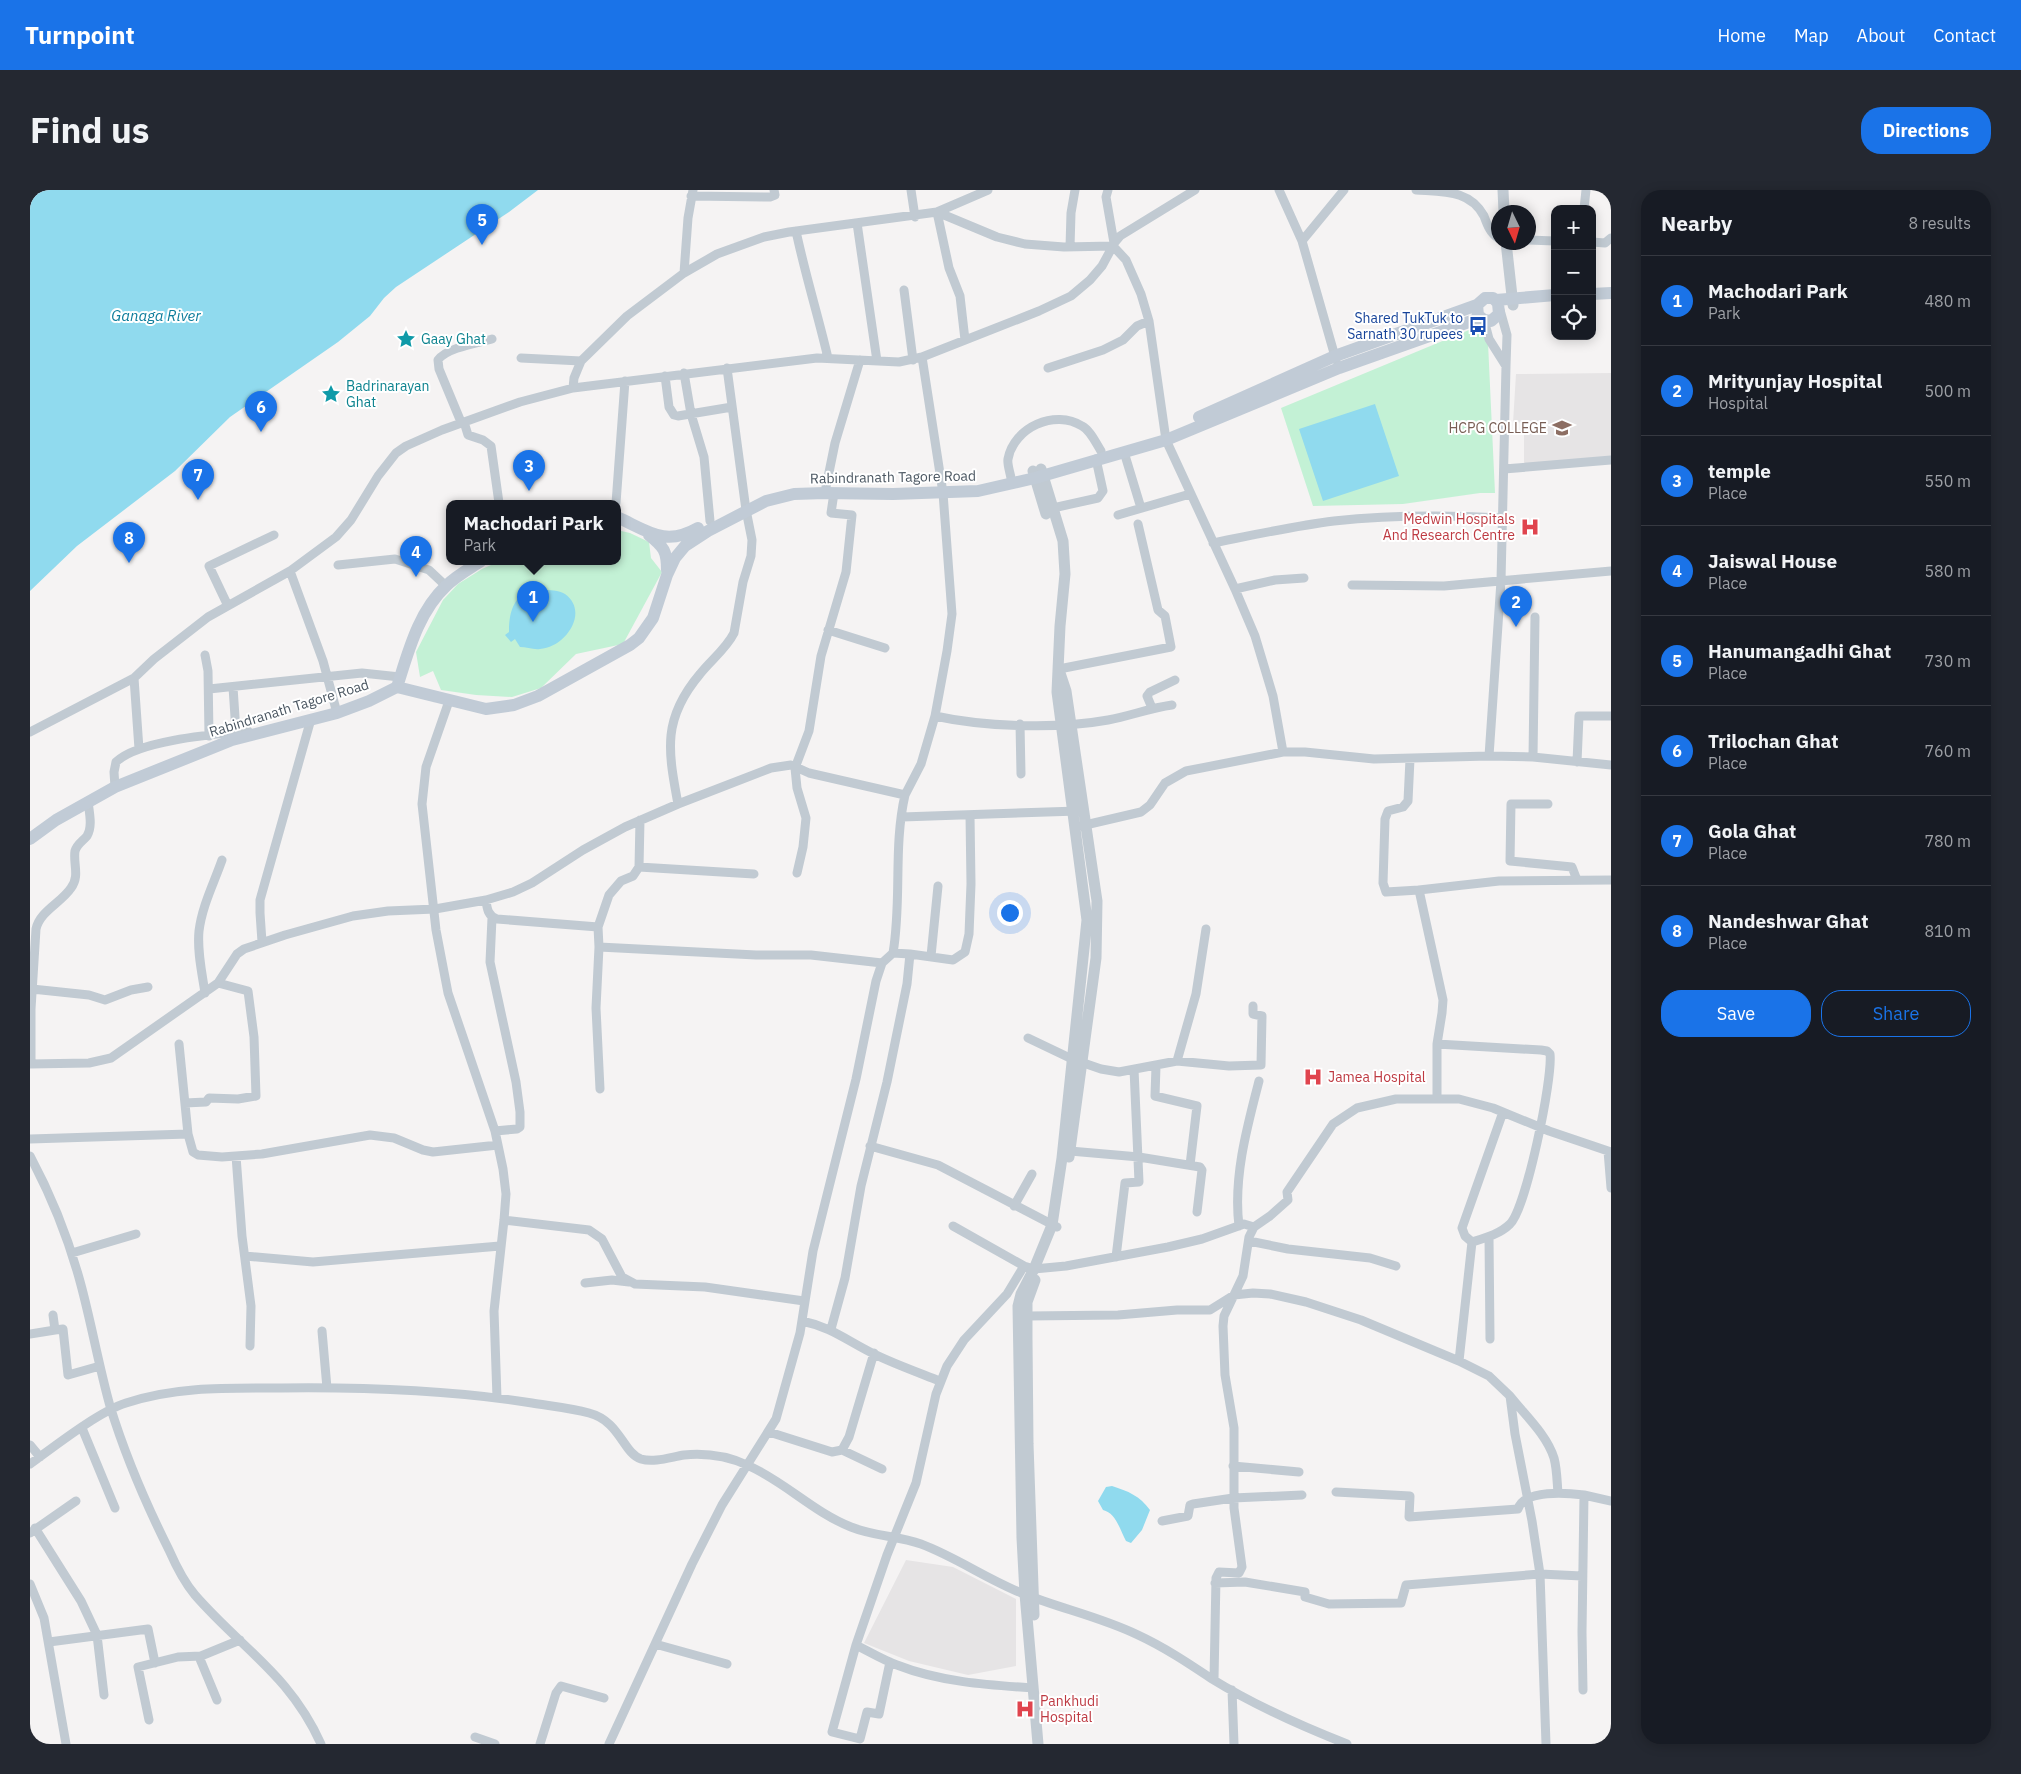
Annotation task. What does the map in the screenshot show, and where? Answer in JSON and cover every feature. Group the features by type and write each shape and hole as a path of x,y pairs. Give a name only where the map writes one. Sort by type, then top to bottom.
{"main road":[{"path":"1596,294 1611,293"},
{"path":"1504,304 1551,296"},
{"name":"Rabindranath Tagore Road","path":"1098,455 1124,452 1166,436 1337,362 1477,304 1486,298 1504,304 1494,319 1482,319 1337,362"},
{"path":"1596,300 1611,299"},
{"path":"1504,304 1551,301"},
{"path":"1477,304 1476,312 1482,319"},
{"name":"Rabindranath Tagore Road","path":"943,490 978,491 1166,436"},
{"name":"Rabindranath Tagore Road","path":"621,520 658,536 669,538 685,535 710,521 746,506 787,496 830,490 893,494 943,490 1038,474"},
{"name":"Rabindranath Tagore Road","path":"30,838 56,820 115,787 232,740 264,730 337,713 374,699 399,682 449,702 486,709 514,705 538,696 630,645 639,638 653,618 667,574 675,558 685,546 746,506"},
{"path":"644,530 662,545 667,555 667,574"},
{"path":"399,682 415,634 436,598 446,586 475,565"}],"street":[{"path":"684,273 692,193 770,197 775,195 774,190"},
{"path":"911,190 915,216"},
{"path":"573,388 574,378 581,361 627,316 684,273 717,254 764,237 937,212 988,190"},
{"path":"1070,247 1071,213 1075,190"},
{"path":"1108,190 1106,197 1114,245 1129,266 1149,322 1166,436 1190,494 1235,588 1254,636 1268,676 1283,752"},
{"path":"30,732 134,678 194,627 290,571 336,537 351,520 378,476 396,453 406,446 463,422 520,402 573,388 684,373 828,358 899,362 918,358 1039,311 1071,296 1090,280 1102,266 1120,236 1195,190"},
{"path":"1279,190 1302,241 1337,362"},
{"path":"1302,241 1344,190"},
{"path":"1416,190 1458,193 1472,198 1478,204 1491,230"},
{"path":"1503,190 1504,205"},
{"path":"1584,205 1586,190"},
{"path":"937,212 997,237 1025,244 1070,247 1114,245"},
{"path":"937,212 948,261 960,296 965,340"},
{"path":"857,223 877,361"},
{"path":"796,231 804,271 816,306 828,358"},
{"path":"1596,242 1605,243 1611,238"},
{"path":"1536,240 1551,241"},
{"path":"1489,756 1501,582 1507,335 1504,304 1506,250"},
{"path":"609,1744 722,1505 746,1464 769,1432 780,1406 802,1321 813,1251 856,1079 876,981 882,963 893,953 898,904 898,859 902,817 906,795 921,764 935,716 952,614 943,490 904,290"},
{"path":"1482,319 1489,339 1506,366"},
{"path":"1048,368 1103,350 1123,340 1137,326 1149,322"},
{"path":"492,339 451,350 438,360 439,369 468,435 483,440 491,446 499,500"},
{"path":"520,358 581,361"},
{"path":"797,873 803,847 806,818 797,788 795,768 809,732 818,674 828,630 846,572 852,515 831,513 830,490 835,444 860,360"},
{"path":"678,804 670,755 672,726 683,698 691,684 727,645 734,633 752,546 727,368"},
{"path":"684,373 691,414 704,457 710,521"},
{"path":"665,376 668,407 671,412 678,416 732,407"},
{"path":"616,500 625,381"},
{"path":"1011,478 1008,460 1012,446 1028,429 1042,421 1054,418 1073,422 1084,427 1098,455 1102,495 1098,498 1052,508"},
{"path":"1124,452 1141,508"},
{"path":"1504,469 1611,460"},
{"path":"1038,474 1063,541 1065,574 1057,692 1066,725 1080,826 1087,920 1070,1151 1061,1211 1021,1294 1018,1306 1022,1538 1044,1744"},
{"path":"1038,474 1055,542 1064,557"},
{"path":"1118,516 1190,494"},
{"path":"1213,543 1313,524 1357,519 1434,515 1502,518"},
{"path":"1059,669 1171,647 1165,616 1158,610 1138,524"},
{"path":"228,606 208,566 274,535"},
{"path":"338,565 395,559 429,570 446,586"},
{"path":"290,571 327,678 337,713"},
{"path":"1352,585 1444,586 1611,571"},
{"path":"1235,588 1275,580 1304,578"},
{"path":"1533,757 1535,617"},
{"path":"828,630 885,648"},
{"path":"205,655 209,690 209,736"},
{"path":"209,690 362,673 399,682"},
{"path":"134,678 139,749"},
{"path":"1152,708 1147,696 1150,692 1175,680"},
{"path":"233,687 236,732"},
{"path":"449,702 426,768 422,788 424,822 438,945 448,993 495,1131 504,1170 506,1194 494,1311 497,1398"},
{"path":"935,716 963,722 1066,725 1108,720 1152,708 1172,705"},
{"path":"1577,762 1579,716 1611,716"},
{"path":"262,942 260,900 311,719"},
{"path":"1020,724 1022,774"},
{"path":"115,787 114,772 116,762 139,749 209,736 264,730"},
{"path":"1080,826 1140,812 1150,805 1165,783 1186,771 1283,752 1305,752 1374,759 1489,756 1533,757 1611,765"},
{"path":"1410,759 1408,801 1403,807 1388,811 1385,819 1383,884 1386,892 1499,881 1611,880"},
{"path":"88,802 90,828 87,836 78,844 75,852 76,879 70,889 44,914 38,923 32,989 30,1063 89,1063 102,1062 112,1058 218,983 237,954 244,949 353,916 388,910 435,909 486,900 514,892 532,883 582,850 640,820 771,768 784,765 809,774 906,795"},
{"path":"1548,804 1511,804 1510,861 1572,866 1577,880"},
{"path":"902,817 1078,812"},
{"path":"893,953 953,960 960,957 967,945 971,884 970,815"},
{"path":"600,1089 596,1016 598,927 609,895 621,880 633,876 638,867 640,820"},
{"path":"205,993 199,932 203,914 222,860"},
{"path":"638,867 754,874"},
{"path":"931,956 938,886"},
{"path":"1419,890 1443,1000 1437,1044 1437,1098"},
{"path":"486,900 488,911 492,918 490,955 492,975 516,1082 520,1112 520,1127 495,1131"},
{"path":"492,918 598,927"},
{"path":"1177,1061 1196,994 1206,929"},
{"path":"599,947 756,955 811,955 882,963"},
{"path":"831,1329 846,1271 870,1146 887,1082 907,984 910,954"},
{"path":"185,1103 206,1102 209,1098 238,1099 256,1096 254,1037 248,991 218,983"},
{"path":"32,989 88,995 105,1000 131,990 148,987"},
{"path":"1028,1038 1077,1060 1102,1069 1119,1072 1177,1061 1229,1066 1261,1065 1262,1016 1253,1014 1253,1006"},
{"path":"180,1044 188,1134 191,1148 198,1154 236,1156 304,1148 370,1134 394,1138 433,1152 498,1145"},
{"path":"1437,1044 1547,1051 1550,1058 1541,1127 1518,1210 1511,1223 1489,1237 1472,1242"},
{"path":"1055,1226 1062,1158 1077,1060"},
{"path":"1156,1066 1155,1096 1197,1106 1190,1165"},
{"path":"1116,1257 1125,1184 1139,1182 1134,1070"},
{"path":"1239,1226 1237,1208 1239,1180 1249,1122 1259,1080"},
{"path":"1214,1680 1216,1574 1219,1572 1239,1573 1242,1567 1233,1498 1234,1428 1225,1375 1222,1337 1224,1316 1243,1276 1249,1241 1254,1227 1288,1200 1287,1192 1297,1180 1323,1136 1343,1115 1357,1108 1396,1099 1437,1098 1459,1100 1502,1112 1610,1152 1611,1188"},
{"path":"1472,1242 1465,1236 1462,1228 1502,1112"},
{"path":"30,1139 188,1134"},
{"path":"870,1146 938,1165 1055,1226"},
{"path":"1070,1151 1139,1157 1190,1165 1202,1169 1197,1212"},
{"path":"30,1156 57,1212 72,1253 111,1408 142,1489 180,1573 195,1595 289,1690 307,1717 321,1744"},
{"path":"236,1156 251,1306 250,1346"},
{"path":"1014,1206 1032,1174"},
{"path":"504,1220 589,1230 602,1239 622,1277 629,1282"},
{"path":"953,1226 1033,1268 1116,1257 1193,1241 1244,1224 1254,1227"},
{"path":"72,1253 136,1234"},
{"path":"1489,1237 1490,1339"},
{"path":"1249,1241 1288,1249 1370,1258 1396,1266"},
{"path":"1459,1361 1472,1242"},
{"path":"245,1256 308,1262 500,1246"},
{"path":"1033,1268 1027,1302 1029,1595 1033,1688 1038,1744"},
{"path":"890,1662 879,1714 867,1712 860,1739 832,1732 856,1645 894,1537 908,1507 921,1466 940,1381 954,1354 964,1340 1033,1268"},
{"path":"585,1284 612,1280 635,1284 705,1287 804,1301"},
{"path":"1028,1316 1210,1310 1234,1295 1253,1292 1306,1302 1360,1320 1459,1361 1489,1376 1510,1396 1540,1433 1551,1450 1556,1471 1558,1493"},
{"path":"53,1315 55,1330"},
{"path":"802,1321 831,1329 850,1342 898,1365 940,1381"},
{"path":"30,1332 63,1329 68,1375 100,1366"},
{"path":"322,1331 327,1388"},
{"path":"842,1450 849,1436 874,1353"},
{"path":"30,1464 111,1408 128,1402 179,1391 327,1388 405,1390 497,1398 588,1412 600,1416 608,1422 633,1454 639,1458 654,1460 703,1454 746,1464 817,1510 842,1523 862,1531 926,1546 990,1579 1029,1595 1117,1624 1170,1651 1232,1690 1301,1725 1347,1744"},
{"path":"1510,1396 1540,1574 1546,1744"},
{"path":"82,1428 115,1508"},
{"path":"769,1432 832,1452 842,1450 882,1469"},
{"path":"30,1445 40,1457"},
{"path":"1233,1466 1299,1472"},
{"path":"1336,1492 1410,1496 1410,1517 1518,1509 1520,1504 1528,1498 1558,1493 1584,1495 1611,1501"},
{"path":"1162,1522 1188,1516 1192,1504 1233,1498 1302,1495"},
{"path":"1583,1690 1582,1576 1584,1495"},
{"path":"76,1501 33,1530 81,1601 97,1635 104,1694"},
{"path":"1216,1583 1245,1582 1305,1592 1305,1597 1329,1604 1401,1603 1406,1585 1540,1574 1582,1576"},
{"path":"30,1584 39,1603 49,1642 66,1744"},
{"path":"49,1642 148,1629 154,1663"},
{"path":"149,1720 138,1667 178,1657 201,1656 240,1640"},
{"path":"655,1644 727,1664"},
{"path":"856,1645 890,1662 918,1672 950,1679 1033,1688"},
{"path":"201,1656 200,1659 217,1700"},
{"path":"540,1744 556,1693 561,1686 604,1698"},
{"path":"1232,1690 1234,1744"},
{"path":"475,1737 495,1744"}],"shaded area":[{"path":"1611,373 1611,459 1524,466 1524,422 1513,423 1516,374"},
{"path":"906,1560 953,1567 1016,1599 1016,1666 968,1675 909,1661 864,1643"}],"green space":[{"path":"1481,325 1488,343 1495,493 1480,493 1403,504 1313,506 1281,408"},
{"path":"621,531 649,542 651,558 662,572 623,644 576,654 541,688 512,697 476,695 441,690 433,671 420,677 416,652 443,600 458,584 491,565 621,565"}],"water":[{"name":"Ganaga River","path":"30,190 538,190 509,212 396,287 384,298 370,316 338,342 230,417 175,471 77,546 30,591"},
{"path":"1375,404 1399,476 1323,501 1299,429"},
{"path":"542,590 557,591 565,594 572,601 575,619 571,628 558,643 538,649 520,647 515,639 511,642 505,635 509,632 512,610 521,596 528,592"},
{"path":"1112,1486 1133,1495 1150,1510 1142,1530 1131,1543 1126,1541 1114,1518 1103,1510 1098,1501 1106,1487"}],"place":[{"name":"Hanumangadhi Ghat","path":"482,245"},
{"name":"Shared TukTuk to Sarnath 30 rupees","path":"1478,326"},
{"name":"Gaay Ghat","path":"406,339"},
{"name":"Badrinarayan Ghat","path":"331,394"},
{"name":"HCPG COLLEGE","path":"1562,428"},
{"name":"Trilochan Ghat","path":"261,432"},
{"name":"temple","path":"529,491"},
{"name":"Gola Ghat","path":"198,500"},
{"name":"Medwin Hospitals And Research Centre","path":"1530,527"},
{"name":"Nandeshwar Ghat","path":"129,563"},
{"name":"Jaiswal House","path":"416,577"},
{"name":"Machodari Park","path":"533,622"},
{"name":"Mrityunjay Hospital","path":"1516,627"},
{"name":"Jamea Hospital","path":"1313,1077"},
{"name":"Pankhudi Hospital","path":"1025,1709"}]}
